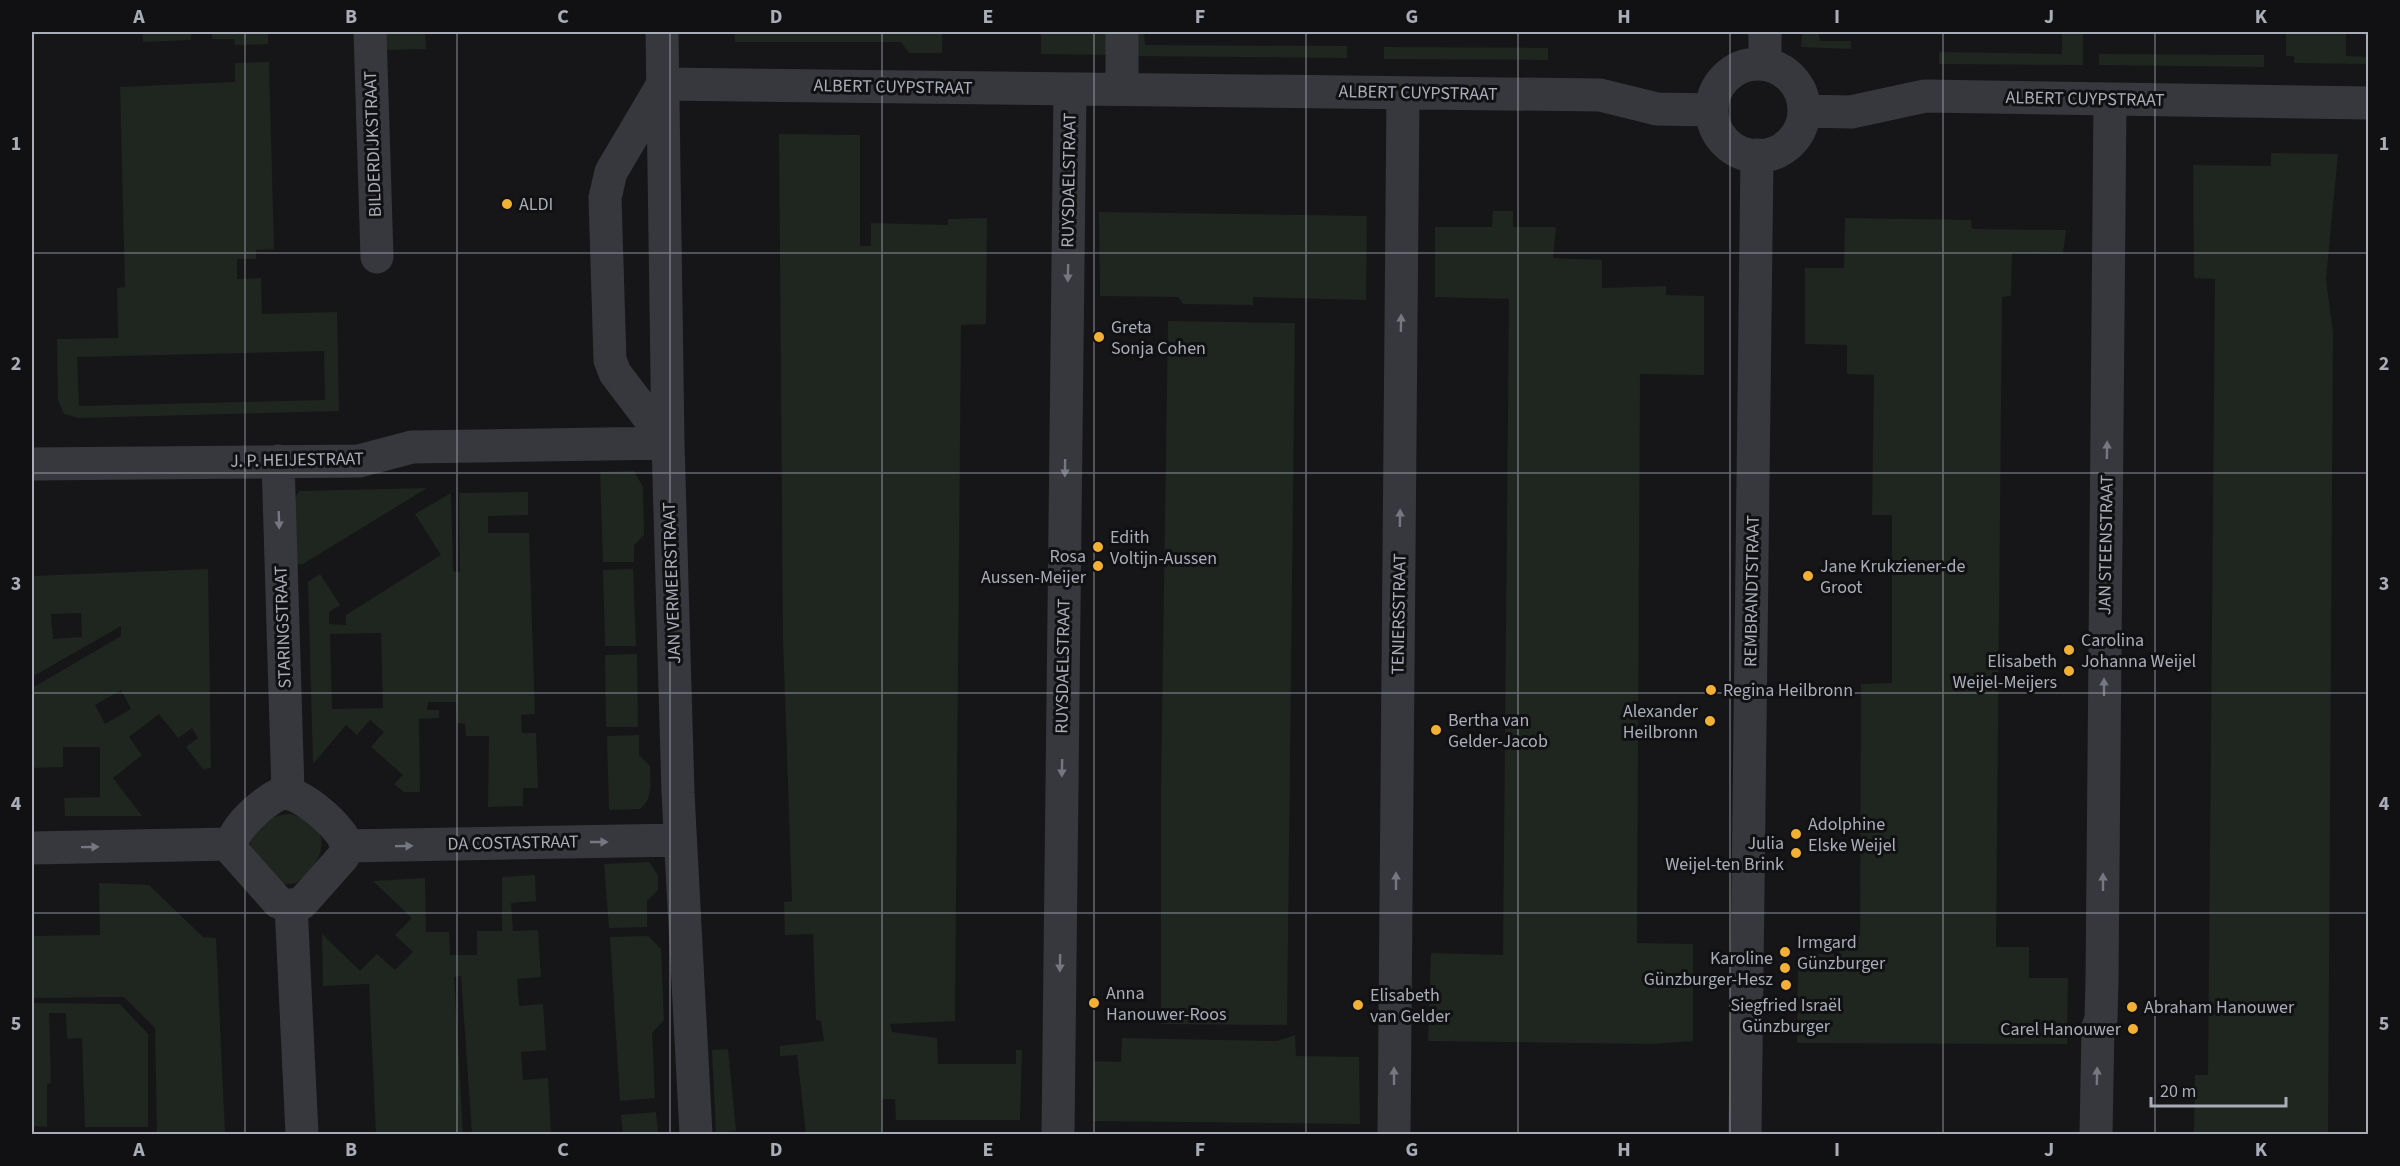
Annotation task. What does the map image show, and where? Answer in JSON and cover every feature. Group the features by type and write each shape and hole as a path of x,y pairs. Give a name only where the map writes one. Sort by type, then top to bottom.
{"street":[{"name":"BILDERDIJKSTRAAT","path":"370,32 377,257"},
{"name":"JAN VERMEERSTRAAT","path":"662,32 668,443 680,840 696,1134"},
{"path":"1122,32 1122,89"},
{"path":"1765,32 1765,64"},
{"path":"1765,64 1778,69 1793,80 1802,96 1804,111 1799,129 1791,141 1776,152 1756,155 1735,149 1724,140 1714,124 1712,110 1717,90 1730,74 1748,65 1765,64"},
{"name":"ALBERT CUYPSTRAAT","path":"663,84 1600,95 1657,109 1712,110"},
{"path":"663,84 611,172 607,183 605,209 610,360 615,373 668,443"},
{"name":"RUYSDAELSTRAAT","path":"1058,1134 1070,89"},
{"name":"TENIERSSTRAAT","path":"1394,1134 1403,93"},
{"name":"ALBERT CUYPSTRAAT","path":"1804,111 1851,111 1925,96 2368,103"},
{"name":"JAN STEENSTRAAT","path":"2096,1134 2098,1027 2101,1019 2102,980 2110,99"},
{"name":"REMBRANDTSTRAAT","path":"1745,1134 1756,155"},
{"name":"J. P. HEIJESTRAAT","path":"32,464 359,461 412,447 668,443"},
{"name":"STARINGSTRAAT","path":"278,461 288,792"},
{"path":"288,792 302,798 341,833 346,846 342,858 302,903 291,905 278,902 234,855 231,844 235,833 272,798 288,792"},
{"name":"DA COSTASTRAAT","path":"346,846 680,840"},
{"path":"32,848 231,844"},
{"path":"291,905 302,1134"}],"shaded area":[{"path":"143,32 191,32 191,40 143,42"},
{"path":"212,32 268,32 268,44 235,45 234,39 212,39"},
{"path":"385,32 425,32 426,49 385,50"},
{"path":"735,32 942,32 942,53 909,53 901,42 735,42"},
{"path":"1041,32 1108,32 1108,55 1041,54"},
{"path":"1129,32 1144,32 1145,45 1347,46 1347,58 1129,56"},
{"path":"1802,32 1819,32 1820,41 1851,41 1851,49 1801,47"},
{"path":"2062,32 2083,32 2083,65 1939,64 1939,52 2062,54"},
{"path":"2286,32 2346,33 2346,56 2368,57 2368,64 2294,63 2294,56 2286,56"},
{"path":"1384,47 1548,48 1548,60 1384,59"},
{"path":"2099,54 2264,55 2264,67 2099,65"},
{"path":"269,62 274,249 256,250 256,259 237,259 237,279 261,278 262,314 337,312 339,411 79,418 64,414 58,400 57,339 118,338 117,288 125,287 120,87 235,82 235,63","holes":["324,351 325,400 79,406 77,357"]},
{"path":"779,134 860,135 860,246 871,246 871,223 948,225 948,219 987,218 986,324 961,325 955,1021 890,1024 892,1032 937,1038 938,1064 1016,1064 1016,1050 1022,1050 1020,1120 896,1120 895,1099 882,1099 882,1134 806,1134 797,1055 780,1056 780,1046 824,1041 821,1021 816,1020 813,934 785,935 784,902 792,901 783,639"},
{"path":"2271,153 2338,154 2326,279 2333,332 2328,1134 2194,1134 2195,1075 2208,1075 2215,279 2194,278 2193,165 2271,166"},
{"path":"1493,211 1513,211 1513,227 1556,227 1553,258 1602,260 1602,288 1666,286 1666,295 1704,296 1704,375 1640,374 1637,943 1693,944 1693,1041 1652,1044 1428,1041 1431,953 1503,955 1509,299 1435,297 1435,227 1492,227"},
{"path":"1099,212 1367,216 1366,300 1253,297 1253,305 1183,304 1178,297 1100,296"},
{"path":"1845,218 1971,220 1972,229 2066,230 2063,254 2012,253 2011,296 2002,297 1996,947 2029,947 2029,978 2068,978 2067,1044 1797,1043 1798,954 1839,954 1840,936 1860,936 1861,684 1892,683 1892,515 1872,515 1874,375 1847,374 1847,345 1805,344 1805,268 1844,268"},
{"path":"1168,321 1295,323 1287,1025 1161,1024 1161,786"},
{"path":"634,471 643,487 644,535 634,545 634,562 603,562 600,472"},
{"path":"427,488 303,564 294,565 294,499 299,491"},
{"path":"528,492 528,515 488,516 488,533 529,533 535,714 521,715 522,733 536,733 538,788 523,788 523,806 488,807 489,736 466,736 465,724 457,723 456,702 428,702 427,710 439,710 439,718 419,719 420,792 404,792 394,784 403,775 371,747 384,732 370,720 357,735 346,725 313,764 308,582 320,574 340,605 329,612 329,624 346,625 346,615 441,555 415,514 451,493 453,571 460,572 459,493","holes":["381,633 383,708 332,709 330,634"]},
{"path":"208,569 211,768 203,769 186,747 198,738 192,728 178,738 159,714 129,737 142,755 113,778 142,816 65,816 64,798 100,797 100,747 63,747 63,767 32,768 32,688 121,636 121,626 32,677 32,576","holes":["81,613 82,637 53,639 51,614","121,690 131,709 105,724 95,705"]},
{"path":"633,569 636,646 605,646 603,570"},
{"path":"637,654 638,727 606,727 605,655"},
{"path":"639,735 639,755 650,766 650,789 647,800 640,809 609,810 607,736"},
{"path":"291,814 315,827 322,845 314,865 306,874 296,883 279,885 249,851 250,843 263,824 276,816"},
{"path":"649,862 658,875 658,890 647,901 647,927 609,928 604,864"},
{"path":"535,875 536,901 511,903 513,931 538,930 541,977 517,979 519,1006 543,1004 546,1050 521,1052 523,1080 548,1078 551,1134 472,1134 461,976 454,977 463,1134 376,1134 369,984 323,986 322,934 360,971 377,954 395,970 413,952 395,935 412,918 373,881 425,878 426,932 449,932 450,955 477,955 477,931 502,931 502,877"},
{"path":"99,883 149,885 203,937 216,938 225,1134 157,1134 155,1028 124,997 32,998 32,936 100,935"},
{"path":"648,936 661,949 664,1020 652,1033 655,1098 620,1101 610,937"},
{"path":"32,1003 120,1004 148,1034 148,1127 85,1127 82,1038 67,1039 66,1013 49,1013 51,1083 47,1084 47,1127 32,1126"},
{"path":"1295,1035 1296,1056 1359,1057 1360,1124 1093,1121 1094,1061 1121,1062 1122,1038 1277,1041"},
{"path":"728,1049 736,1131 716,1133 712,1050"},
{"path":"656,1112 658,1134 623,1134 621,1115"}],"place":[{"name":"ALDI","path":"507,204"},
{"name":"Greta Sonja Cohen","path":"1099,337"},
{"name":"Edith Voltijn-Aussen","path":"1098,547"},
{"name":"Rosa Aussen-Meijer","path":"1098,566"},
{"name":"Jane Krukziener-de Groot","path":"1808,576"},
{"name":"Carolina Johanna Weijel","path":"2069,650"},
{"name":"Elisabeth Weijel-Meijers","path":"2069,671"},
{"name":"Regina Heilbronn","path":"1711,690"},
{"name":"Alexander Heilbronn","path":"1710,721"},
{"name":"Bertha van Gelder-Jacob","path":"1436,730"},
{"name":"Adolphine Elske Weijel","path":"1796,834"},
{"name":"Julia Weijel-ten Brink","path":"1796,853"},
{"name":"Irmgard Günzburger","path":"1785,952"},
{"name":"Karoline Günzburger-Hesz","path":"1785,968"},
{"name":"Siegfried Israël Günzburger","path":"1786,985"},
{"name":"Anna Hanouwer-Roos","path":"1094,1003"},
{"name":"Elisabeth van Gelder","path":"1358,1005"},
{"name":"Abraham Hanouwer","path":"2132,1007"},
{"name":"Carel Hanouwer","path":"2133,1029"}]}
